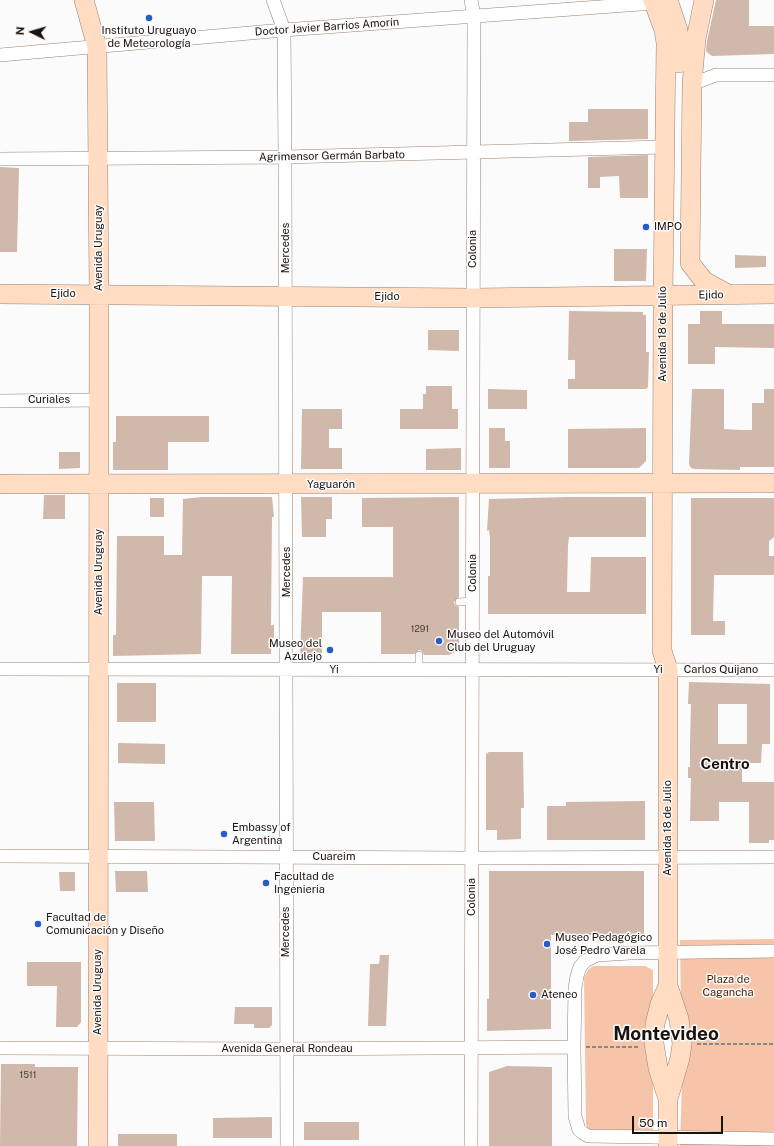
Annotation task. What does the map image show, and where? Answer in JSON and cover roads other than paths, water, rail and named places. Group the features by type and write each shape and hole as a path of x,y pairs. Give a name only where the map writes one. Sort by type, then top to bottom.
{"street":[{"name":"Avenida Uruguay","path":"84,0 97,47 99,294 98,1146"},
{"name":"Mercedes","path":"273,0 284,30 286,157 287,670 285,856 287,1146"},
{"name":"Colonia","path":"471,0 474,16 471,1146"},
{"name":"Avenida 18 de Julio","path":"690,263 692,84 696,39 704,0"},
{"name":"Doctor Javier Barrios Amorín","path":"0,55 284,30 660,1"},
{"name":"Avenida 18 de Julio","path":"660,1 666,43 664,147 668,296 669,482 662,651 668,670 668,986 680,1025 682,1044 678,1065 668,1099 668,1142"},
{"name":"Avenida 18 de Julio","path":"660,1 678,30 679,44 676,231 668,296"},
{"path":"692,84 716,75 774,75"},
{"name":"Agrimensor Germán Barbato","path":"0,159 286,157 664,147"},
{"name":"Avenida 18 de Julio","path":"690,206 676,231 683,252 704,281 729,294"},
{"name":"Ejido","path":"0,294 473,298 774,294"},
{"name":"Curiales","path":"0,401 99,400"},
{"name":"Yaguarón","path":"0,484 287,485 669,482 774,483"},
{"name":"Yi","path":"0,669 668,670"},
{"name":"Carlos Quijano","path":"668,670 774,670"},
{"name":"Cuareim","path":"0,856 98,855 472,858 774,857"},
{"path":"774,951 609,953 596,955 585,961 580,967 575,988 574,1047 575,1116 579,1130 588,1136 668,1142 774,1140"},
{"name":"Avenida 18 de Julio","path":"668,986 660,1004 655,1024 654,1043 658,1068 668,1099"},
{"name":"Avenida General Rondeau","path":"0,1048 286,1049 574,1047"}],"lane":[{"path":"459,602 472,601"},
{"path":"419,654 419,670"}],"place":[{"name":"Instituto Uruguayo de Meteorología","path":"149,18"},
{"name":"IMPO","path":"646,227"},
{"name":"Museo del Automóvil Club del Uruguay","path":"439,641"},
{"name":"Museo del Azulejo","path":"330,650"},
{"name":"Embassy of Argentina","path":"224,834"},
{"name":"Facultad de Ingenieria","path":"266,883"},
{"name":"Facultad de Comunicación y Diseño","path":"38,924"},
{"name":"Museo Pedagógico José Pedro Varela","path":"547,944"},
{"name":"Ateneo","path":"533,995"}],"district":[{"name":"Centro","path":"725,764"},
{"name":"Montevideo","path":"666,1034"}],"park label":[{"name":"Plaza de Cagancha","path":"728,986"}]}
